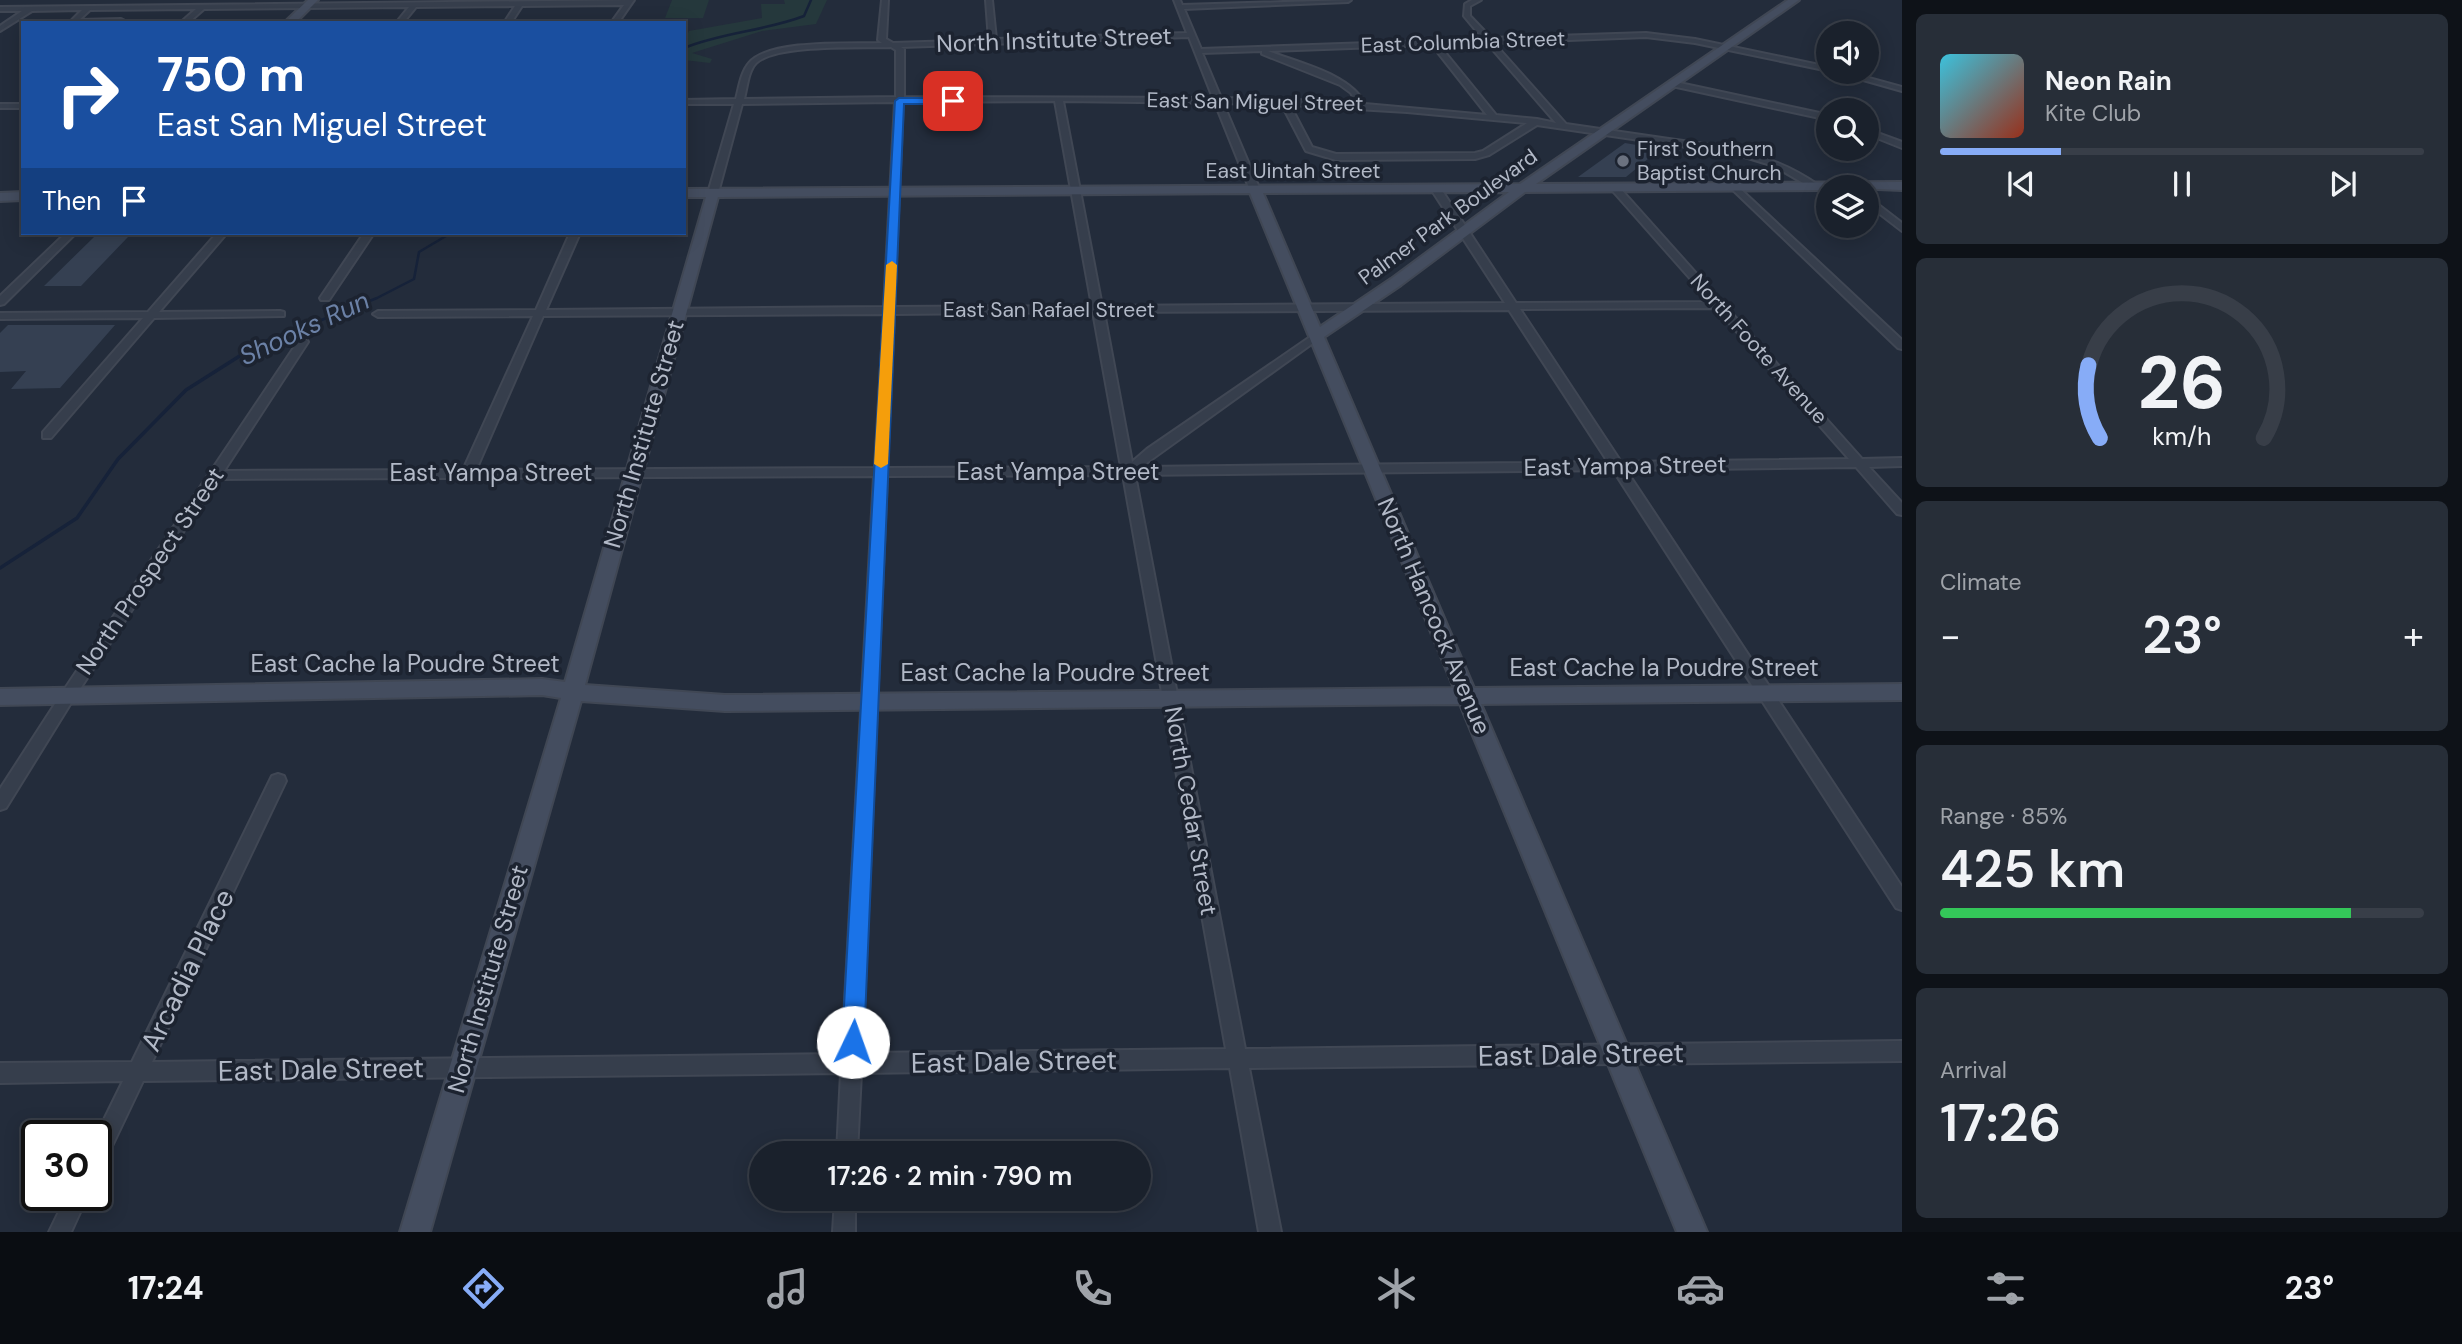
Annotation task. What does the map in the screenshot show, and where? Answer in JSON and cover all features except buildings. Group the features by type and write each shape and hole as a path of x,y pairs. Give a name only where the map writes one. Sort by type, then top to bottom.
{"main road":[{"name":"Palmer Park Boulevard","path":"1316,336 1384,290 1462,230 1794,0"},
{"path":"291,21 311,2"},
{"path":"1551,168 1559,180 1582,188"},
{"name":"East Uintah Street","path":"1879,186 1902,186"},
{"name":"East Uintah Street","path":"686,193 1815,187"},
{"name":"North Hancock Avenue","path":"1255,190 1692,1232"},
{"name":"North Institute Street","path":"415,1232 573,690 713,193"},
{"path":"0,197 21,197"},
{"name":"East Cache la Poudre Street","path":"0,697 542,687 604,696 692,702 1902,692"}],"street":[{"path":"0,29 44,0"},
{"path":"175,6 183,0"},
{"path":"848,1141 872,701 899,101 900,49 882,40 885,0"},
{"path":"989,0 993,42"},
{"path":"1178,3 1348,0"},
{"path":"1478,0 1467,5 1465,13 1562,124"},
{"path":"0,9 311,2 520,4 630,1"},
{"path":"615,21 630,1"},
{"name":"North Hancock Avenue","path":"1178,3 1255,190"},
{"path":"401,21 415,4"},
{"path":"509,21 520,4"},
{"path":"185,21 204,6"},
{"path":"73,21 90,7"},
{"path":"121,21 140,7"},
{"name":"North Institute Street","path":"713,193 751,64 768,52 799,48 1191,35"},
{"name":"East Columbia Street","path":"1198,51 1646,35 1727,47 1816,66"},
{"path":"1434,43 1492,115"},
{"path":"1261,49 1343,83 1354,92 1361,104"},
{"path":"1879,83 1902,89"},
{"path":"1675,84 1816,115"},
{"name":"East San Miguel Street","path":"686,102 1219,99 1361,104 1562,124 1755,157 1788,169 1815,187"},
{"name":"North Cedar Street","path":"1059,100 1269,1232"},
{"path":"1284,101 1308,149 1336,157 1481,155 1537,121"},
{"path":"2,107 21,106"},
{"path":"1879,136 1902,145"},
{"path":"1735,187 1902,346"},
{"name":"North Foote Avenue","path":"1615,188 1902,511"},
{"path":"1436,189 1902,902"},
{"path":"1879,209 1902,228"},
{"path":"0,302 69,235"},
{"path":"47,435 220,235"},
{"path":"325,298 368,235"},
{"path":"468,473 574,235"},
{"path":"1384,290 1395,303 1407,307"},
{"name":"East San Rafael Street","path":"378,314 1719,305"},
{"path":"0,317 281,314"},
{"name":"Palmer Park Boulevard","path":"1129,471 1151,452 1316,336"},
{"name":"North Prospect Street","path":"0,803 69,694 303,342"},
{"name":"East Yampa Street","path":"214,475 863,470 881,474 1902,462"},
{"name":"Arcadia Place","path":"112,1124 278,781"},
{"name":"East Dale Street","path":"0,1073 1902,1051"},
{"path":"60,1232 70,1211"},
{"path":"844,1232 845,1211"}],"green space":[{"path":"672,0 709,0 703,18 665,18"},
{"path":"784,0 827,0 816,24 762,31 692,53 712,59 710,63 686,60 686,37 689,31 762,18 761,4 785,4"}],"waterway":[{"name":"Shooks Run","path":"686,47 804,16 811,0"},
{"name":"Shooks Run","path":"281,336 377,298 414,279 419,252 448,235"},
{"name":"Shooks Run","path":"0,568 77,518 118,459 186,390 257,345 285,334"}],"slow traffic":[{"path":"881,464 892,265"}],"place":[{"name":"First Southern Baptist Church","path":"1623,161"}],"route":[{"path":"853,1042 872,701 899,101 953,101"}]}
